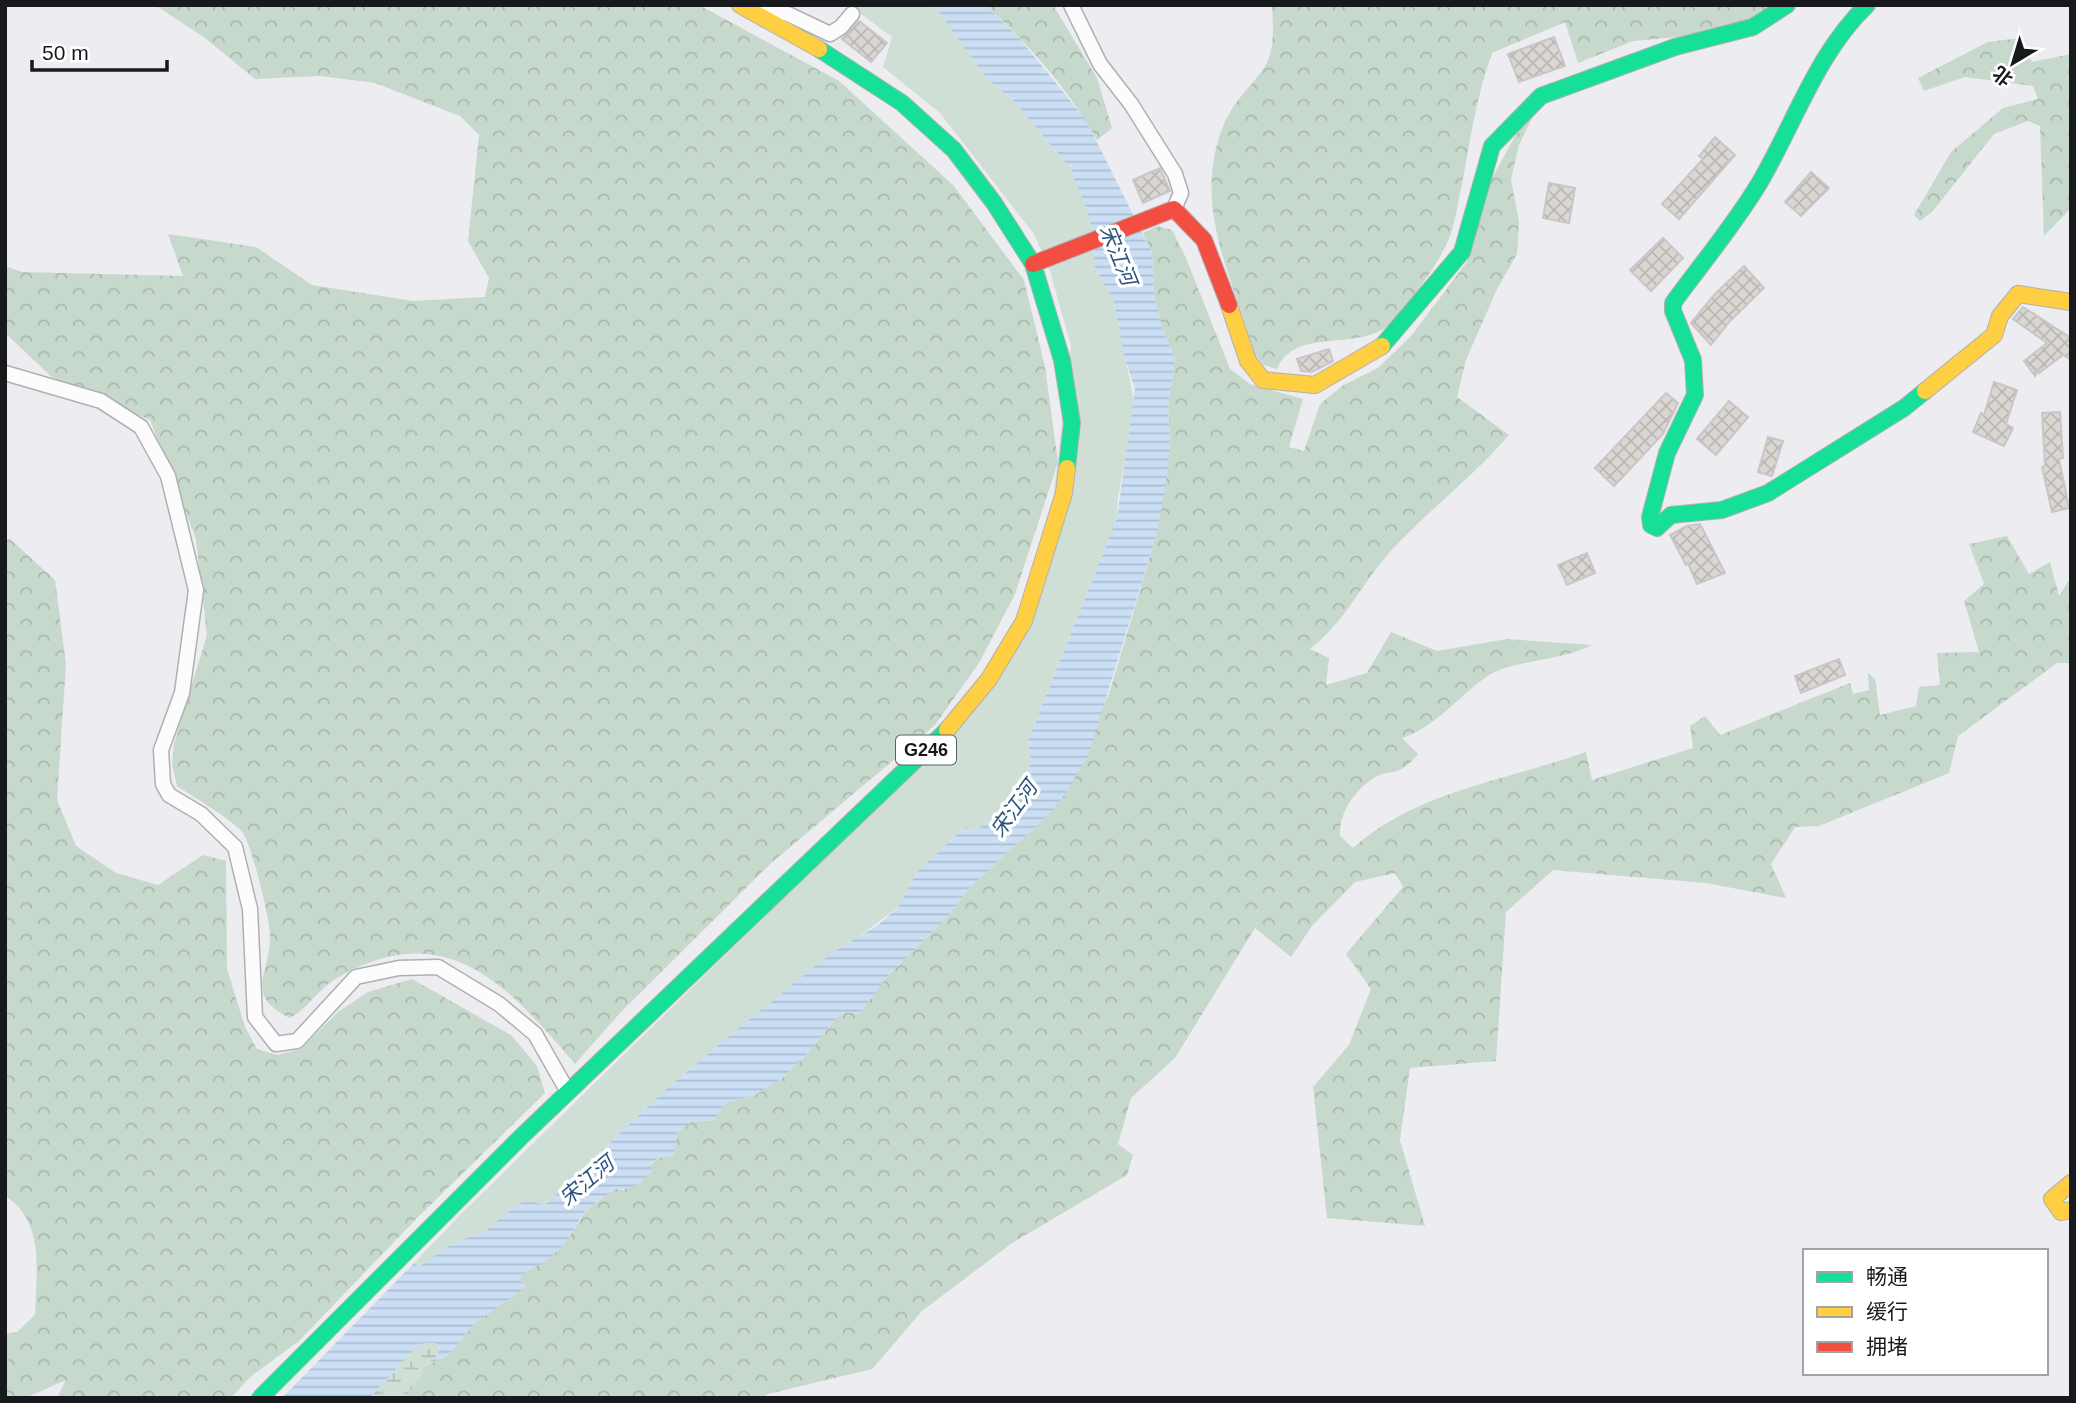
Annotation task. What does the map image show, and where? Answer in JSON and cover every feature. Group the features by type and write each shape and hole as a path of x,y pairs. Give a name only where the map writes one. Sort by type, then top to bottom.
{"main road":[{"path":"1033,264 1174,209 1204,240 1248,361 1264,380 1315,385 1381,347 1444,277 1462,252 1492,146 1541,96 1675,47 1753,27 1787,5"},
{"path":"1867,5 1846,25 1832,46 1759,183 1673,303 1673,311 1693,360 1695,396 1667,453 1650,517 1651,525 1657,528 1671,515 1722,510 1789,481 1904,408 1955,367 1994,335 2000,317 2018,294 2071,302"},
{"name":"G246","path":"260,1398 568,1092 948,728 989,679 1024,621 1064,492 1072,423 1062,360 1033,264 978,180 928,125 847,65 745,8"},
{"path":"2071,1183 2052,1199 2061,1212 2071,1210"}],"street":[{"path":"1071,5 1100,64 1131,104 1175,174 1181,192 1174,209"},
{"path":"745,8 778,11 830,34 841,27 852,14"},
{"path":"5,373 100,401 141,427 168,476 197,590 182,693 161,750 163,784 169,795 201,814 235,847 250,909 255,1017 263,1031 276,1044 297,1041 356,977 400,968 438,967 499,1004 535,1034 568,1092"}],"green space":[{"path":"155,5 699,5 839,81 953,185 1024,280 1045,367 1058,462 1015,594 979,663 935,725 769,865 620,1013 575,1064 524,1007 497,984 470,967 440,956 408,954 373,961 334,980 290,1018 275,1009 267,1001 263,991 262,982 270,936 260,883 247,841 231,822 177,786 172,764 174,743 207,635 196,539 150,420 52,377 5,333 5,266 22,272 183,276 168,234 256,247 312,285 413,301 485,297 489,278 468,241 479,135 460,116 375,83 320,76 255,79 205,38"},
{"path":"849,5 934,5 987,79 1013,100 1070,168 1090,219 1095,268 1114,302 1135,406 1118,497 1117,518 1028,741 1031,761 1025,778 1013,790 1002,815 971,832 966,826 917,872 899,906 729,1036 663,1092 545,1205 531,1201 483,1233 456,1241 419,1268 414,1263 461,1214 899,785 1042,596 1071,346 1050,271 1034,234 940,113 883,67 892,37"},
{"path":"986,5 1053,5 1097,78 1112,128 1097,140 1047,68"},
{"path":"1272,5 1774,5 1746,22 1689,36 1633,41 1578,63 1565,22 1492,53 1478,103 1452,229 1444,250 1424,282 1394,320 1381,330 1366,336 1299,347 1286,355 1277,369 1263,365 1255,355 1219,244 1212,188 1214,159 1222,129 1235,105 1266,65 1269,57"},
{"path":"2020,38 2032,62 2071,54 2071,208 2044,236 2040,126 2028,121 1994,134 1932,212 1920,221 1914,215 1951,152 2003,108 2038,99 2033,86 1965,77 1924,91 1918,78 1988,42"},
{"path":"1533,116 1519,145 1511,179 1519,222 1517,254 1497,289 1466,360 1457,397 1509,435 1389,553 1343,616 1310,649 1329,658 1326,685 1367,673 1391,632 1437,651 1507,639 1592,645 1567,654 1499,670 1478,683 1427,726 1402,738 1418,754 1404,767 1378,776 1358,791 1344,812 1340,836 1353,848 1405,813 1434,800 1586,752 1592,780 1693,748 1690,726 1705,716 1720,735 1850,683 1853,694 1869,690 1868,673 1875,679 1880,715 1916,706 1919,687 1940,685 1937,653 1979,652 1964,601 1984,584 1969,544 2007,536 2029,574 2050,562 2059,596 2071,577 2071,663 2057,663 1958,736 1949,773 1819,826 1795,827 1771,864 1786,898 1706,883 1553,870 1506,912 1496,1061 1410,1068 1400,1140 1425,1226 1327,1218 1313,1087 1349,1045 1371,989 1346,954 1403,887 1395,873 1355,882 1312,926 1291,957 1255,928 1175,1058 1131,1098 1118,1144 1133,1155 1127,1175 1012,1243 922,1311 872,1369 768,1394 762,1398 405,1398 423,1367 448,1355 474,1324 525,1287 520,1279 522,1274 556,1251 596,1202 615,1189 624,1190 658,1158 674,1155 677,1134 691,1122 714,1120 725,1103 755,1095 782,1078 807,1054 838,1016 847,1012 859,1014 885,979 950,914 968,889 1046,817 1109,694 1156,536 1170,447 1168,406 1175,358 1162,328 1154,294 1152,253 1143,233 1157,226 1172,230 1186,258 1230,369 1250,384 1303,399 1289,447 1304,451 1320,404 1342,386 1378,368 1411,336 1467,262 1489,184 1515,136"},
{"path":"10,539 55,580 66,664 57,800 76,846 116,873 158,885 203,855 226,861 227,969 245,1027 257,1049 277,1055 301,1049 338,1012 368,992 412,979 511,1035 537,1066 545,1093 417,1218 299,1341 250,1377 231,1398 57,1398 66,1380 25,1398 5,1398 5,1334 17,1332 35,1315 37,1266 33,1234 27,1220 18,1207 5,1196 5,540"},
{"path":"424,1343 435,1343 440,1348 436,1357 423,1367 423,1374 405,1398 370,1398 413,1350"}],"water":[{"name":"宋江河","path":"934,5 986,5 1020,39 1086,120 1152,253 1154,294 1162,328 1175,358 1168,406 1170,447 1156,536 1088,756 1063,797 1046,817 968,889 950,914 885,979 859,1014 847,1012 838,1016 807,1054 782,1078 755,1095 725,1103 714,1120 691,1122 677,1134 674,1155 658,1158 650,1164 652,1172 640,1183 626,1189 615,1189 587,1210 557,1252 522,1274 520,1280 526,1287 474,1324 448,1355 423,1367 436,1357 440,1348 435,1343 424,1343 413,1350 370,1398 282,1398 414,1263 419,1267 456,1241 483,1233 520,1203 531,1201 545,1205 663,1092 729,1036 829,955 878,925 899,906 917,872 966,826 971,832 1002,815 1013,790 1025,778 1031,761 1028,741 1117,518 1135,389 1124,355 1114,302 1095,268 1090,219 1070,168 1013,100 987,79"}],"building":[{"path":"859,21 887,43 871,62 842,39"},
{"path":"1554,37 1565,66 1519,82 1508,54"},
{"path":"1715,137 1735,155 1679,219 1662,204 1703,159 1699,156"},
{"path":"1160,168 1170,191 1143,203 1133,180"},
{"path":"1811,172 1829,188 1801,216 1785,202"},
{"path":"1549,183 1575,188 1569,223 1543,218"},
{"path":"1663,238 1683,258 1651,291 1630,270"},
{"path":"1744,266 1764,288 1730,321 1711,345 1691,323 1714,295"},
{"path":"2023,307 2071,338 2071,360 2063,355 2039,373 2039,368 2035,376 2024,361 2047,343 2013,319"},
{"path":"1329,349 1333,361 1312,372 1301,371 1297,359"},
{"path":"1994,382 2017,390 2006,424 2013,428 2004,446 1973,432 1981,413 1984,415"},
{"path":"1666,393 1678,403 1663,434 1614,486 1595,468"},
{"path":"1729,401 1748,417 1716,455 1697,439"},
{"path":"2060,412 2063,458 2059,459 2069,508 2052,512 2042,467 2045,466 2042,413"},
{"path":"1768,437 1783,441 1772,476 1758,472"},
{"path":"1700,524 1725,573 1697,584 1688,563 1686,565 1670,535 1687,526"},
{"path":"1587,553 1595,573 1567,585 1558,565"},
{"path":"1839,659 1845,675 1801,693 1795,676"}],"traffic: fast":[{"path":"1382,346 1462,252 1492,146 1541,96 1675,47 1753,27 1787,5"},
{"path":"1867,5 1849,24 1820,66 1750,198 1673,303 1673,311 1693,360 1695,395 1667,453 1650,517 1651,525 1657,528 1671,515 1722,510 1768,493 1904,408 1925,391"},
{"path":"819,49 902,103 954,150 994,203 1033,264 1062,360 1072,423 1067,468"},
{"path":"260,1398 522,1136 947,730"}],"traffic: slow":[{"path":"740,5 819,49"},
{"path":"1925,391 1994,335 2000,316 2018,294 2071,302"},
{"path":"1229,305 1248,361 1263,380 1315,385 1382,346"},
{"path":"947,730 989,679 1024,621 1064,493 1067,468"},
{"path":"2071,1183 2052,1199 2061,1212 2071,1210"}],"traffic: jam":[{"path":"1033,264 1174,209 1204,240 1229,305"}]}
